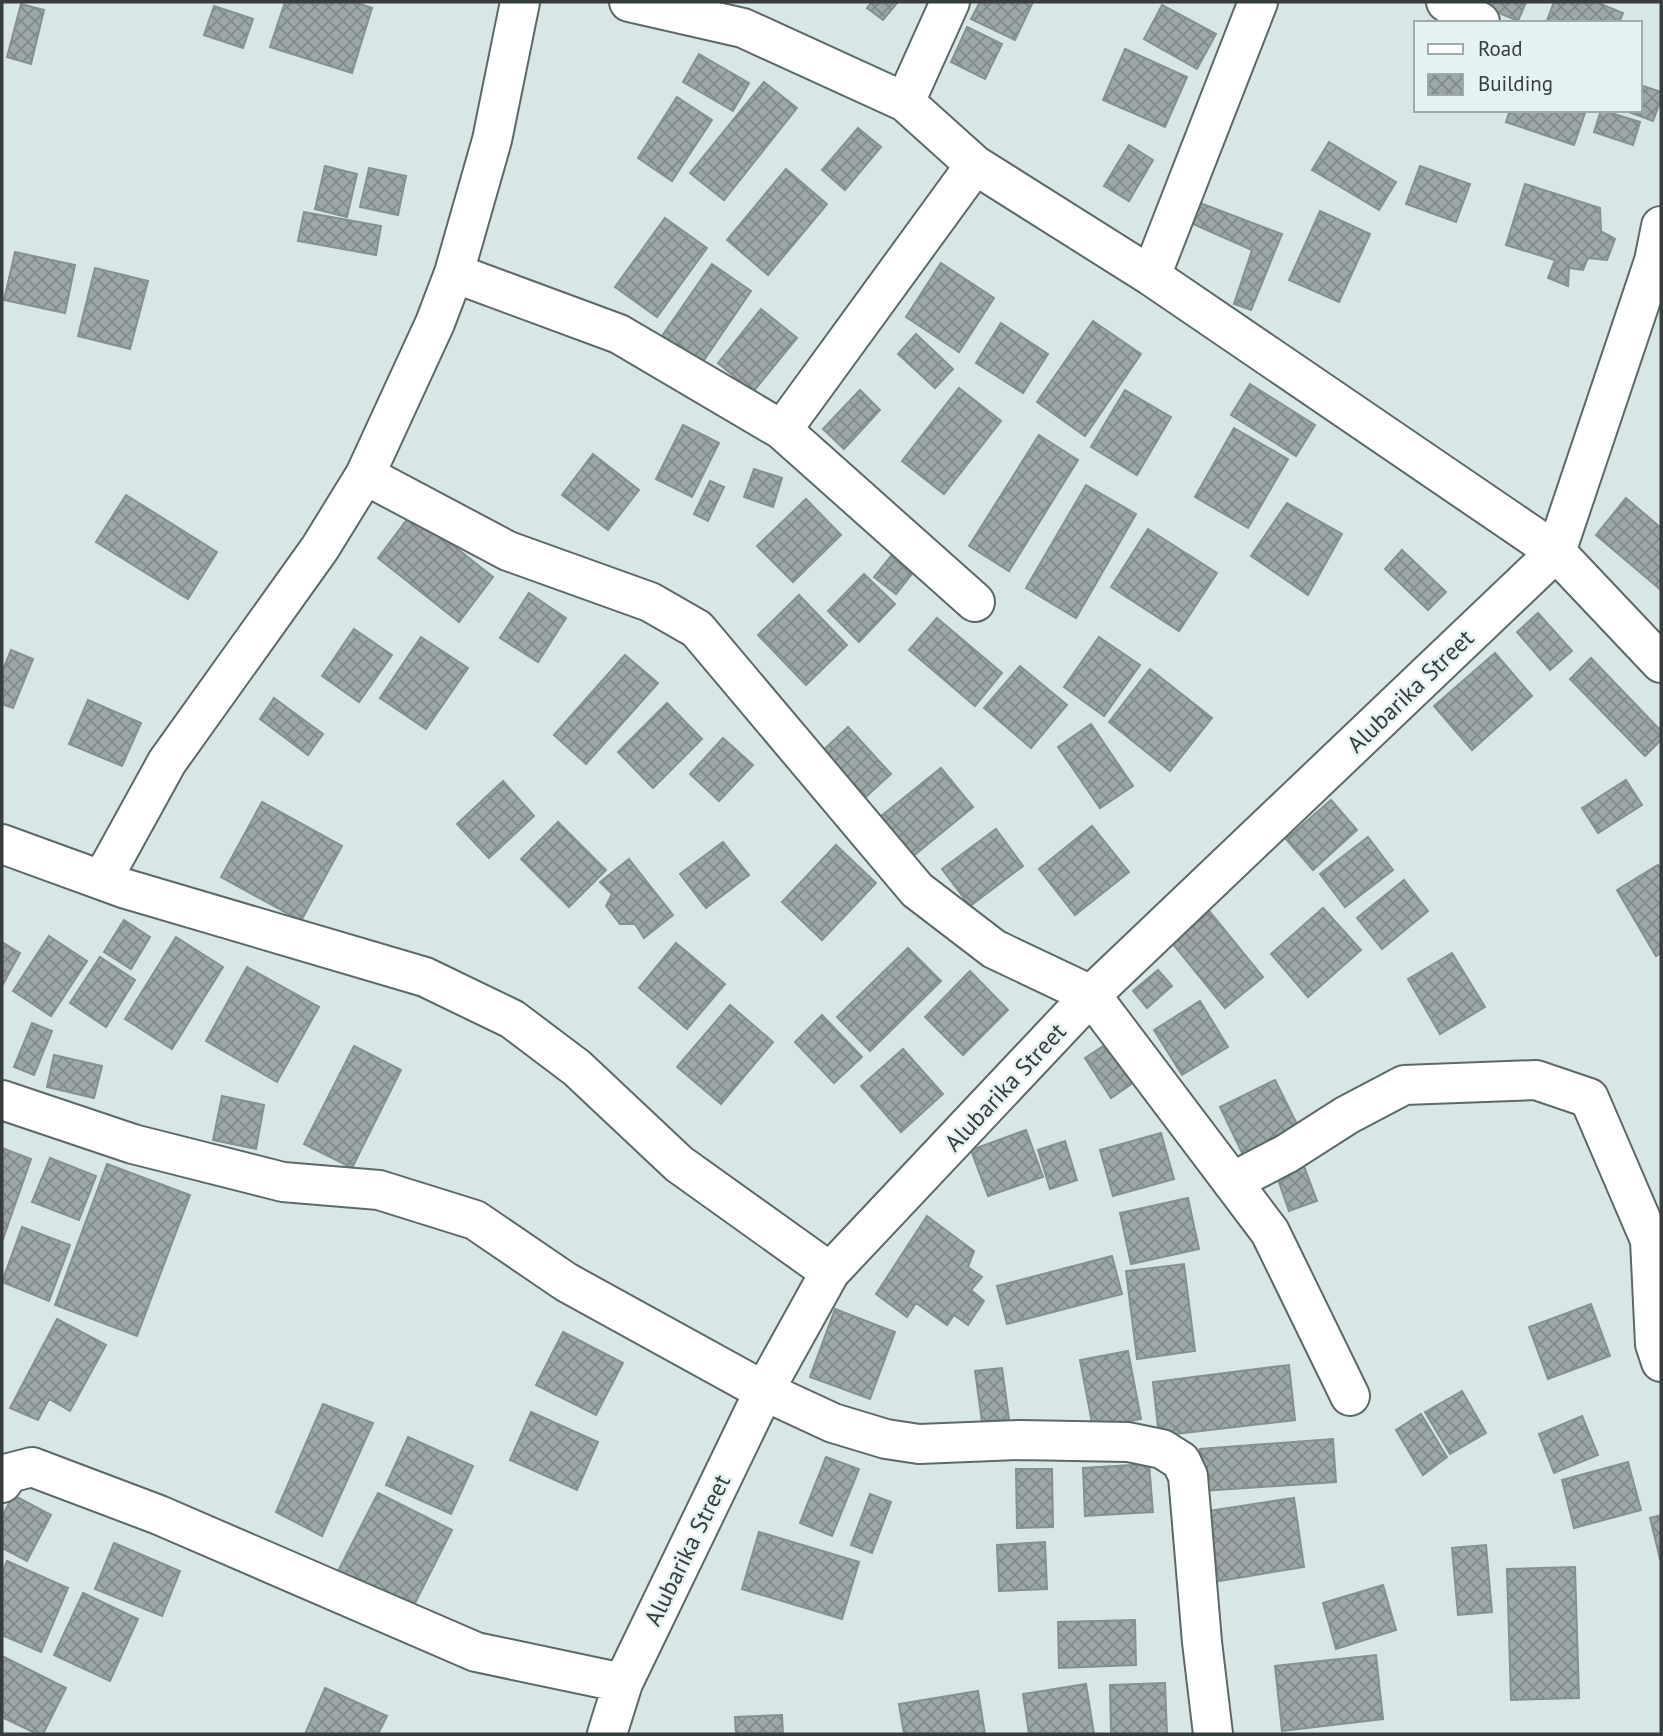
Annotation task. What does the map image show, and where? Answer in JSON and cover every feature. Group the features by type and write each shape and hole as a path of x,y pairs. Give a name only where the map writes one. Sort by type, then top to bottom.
{"street":[{"path":"102,880 167,762 320,548 365,475 435,323 454,273 492,140 520,2"},
{"path":"629,2 743,28 905,102 975,165 1151,276 1556,552 1661,663"},
{"path":"905,102 950,2"},
{"path":"1151,276 1258,2"},
{"path":"1446,2 1478,21"},
{"path":"782,430 975,165"},
{"path":"1556,552 1654,261 1661,226"},
{"path":"454,273 619,334 782,430 975,602"},
{"path":"365,475 508,551 650,602 697,629 917,890 994,949 1091,995 1270,1232 1350,1396"},
{"name":"Alubarika Street","path":"607,1734 623,1683 764,1391 831,1272 1091,995 1556,552"},
{"path":"2,844 102,880 274,934 425,977 512,1019 577,1068 679,1164 831,1272"},
{"path":"1232,1182 1286,1154 1347,1115 1404,1085 1536,1080 1589,1098 1650,1240 1655,1343 1661,1362"},
{"path":"2,1100 133,1144 283,1182 379,1190 475,1220 566,1282 764,1391 833,1423 886,1439 919,1444 1020,1440 1128,1442 1162,1448 1181,1461 1188,1476 1213,1734"},
{"path":"2,1483 9,1473 32,1467 159,1515 476,1652 623,1683"}],"building":[{"path":"285,2 354,2 372,8 352,73 270,47"},
{"path":"872,2 898,2 883,20 867,8"},
{"path":"980,2 1033,2 1015,40 971,19"},
{"path":"1473,2 1526,2 1518,21"},
{"path":"1554,2 1596,2 1623,13 1620,21 1547,21"},
{"path":"21,4 44,10 31,64 7,57"},
{"path":"1162,5 1216,34 1197,69 1144,39"},
{"path":"214,6 253,19 243,48 204,35"},
{"path":"967,27 1002,44 985,79 951,62"},
{"path":"1125,49 1187,77 1165,127 1103,100"},
{"path":"699,54 749,83 733,111 683,82"},
{"path":"764,82 797,108 724,200 690,173"},
{"path":"1642,86 1661,92 1653,121 1629,112 1642,112"},
{"path":"677,97 712,120 672,181 638,158"},
{"path":"1509,112 1585,112 1574,145 1506,122"},
{"path":"1600,112 1640,122 1633,145 1594,132"},
{"path":"858,128 881,147 845,190 822,170"},
{"path":"1329,142 1396,182 1379,210 1312,170"},
{"path":"1129,145 1153,160 1129,201 1104,186"},
{"path":"325,166 357,174 347,217 315,209"},
{"path":"1420,166 1470,184 1456,222 1406,204"},
{"path":"369,168 406,176 398,215 360,207"},
{"path":"786,169 827,204 768,275 727,240"},
{"path":"1525,184 1600,208 1601,231 1615,239 1607,260 1588,258 1583,270 1569,268 1568,286 1548,278 1555,260 1506,245"},
{"path":"1200,203 1282,234 1251,310 1234,304 1252,250 1193,224"},
{"path":"1320,211 1370,234 1339,302 1289,280"},
{"path":"304,212 381,226 376,255 298,241"},
{"path":"665,218 707,248 657,317 615,287"},
{"path":"15,252 75,265 65,313 4,300"},
{"path":"941,263 994,298 959,352 906,317"},
{"path":"712,264 751,291 702,363 662,336"},
{"path":"95,268 148,281 130,349 78,336"},
{"path":"761,309 797,338 753,392 718,363"},
{"path":"1093,321 1141,354 1085,436 1037,402"},
{"path":"1001,323 1048,354 1023,393 976,363"},
{"path":"916,334 953,369 935,388 898,354"},
{"path":"1250,384 1315,425 1296,456 1231,415"},
{"path":"959,388 1001,421 944,494 902,461"},
{"path":"860,390 880,410 844,449 823,429"},
{"path":"1125,390 1171,417 1137,475 1091,447"},
{"path":"683,425 719,443 692,497 656,479"},
{"path":"1234,428 1288,459 1248,528 1195,497"},
{"path":"1039,435 1078,460 1009,571 969,546"},
{"path":"593,454 639,490 608,530 562,495"},
{"path":"754,469 782,478 773,507 744,497"},
{"path":"710,481 724,487 708,521 694,514"},
{"path":"1086,485 1136,514 1076,618 1026,588"},
{"path":"126,495 217,552 188,599 96,542"},
{"path":"1626,498 1661,528 1661,590 1596,535"},
{"path":"806,499 841,535 793,582 757,546"},
{"path":"1287,503 1342,534 1308,595 1251,556"},
{"path":"412,513 493,577 459,622 378,558"},
{"path":"1148,529 1217,573 1179,631 1111,587"},
{"path":"1402,550 1446,592 1428,610 1385,569"},
{"path":"891,556 912,574 896,594 874,577"},
{"path":"864,574 895,604 859,642 828,611"},
{"path":"529,593 566,618 538,662 500,638"},
{"path":"799,595 847,645 806,685 758,635"},
{"path":"1538,613 1572,651 1550,670 1517,632"},
{"path":"937,618 1002,673 975,706 909,650"},
{"path":"354,629 392,655 359,702 322,676"},
{"path":"421,637 468,668 426,729 380,698"},
{"path":"1099,637 1140,665 1104,716 1064,687"},
{"path":"11,650 33,659 13,708 2,704 2,672"},
{"path":"1495,653 1532,696 1472,750 1434,706"},
{"path":"625,655 658,683 586,764 554,735"},
{"path":"1591,658 1661,731 1661,740 1645,756 1570,679"},
{"path":"1020,666 1067,705 1031,748 984,708"},
{"path":"1150,669 1212,718 1170,771 1109,722"},
{"path":"274,698 323,734 308,755 260,719"},
{"path":"88,700 141,723 122,766 69,744"},
{"path":"667,703 702,739 653,788 618,752"},
{"path":"1091,724 1133,786 1100,808 1058,747"},
{"path":"848,727 891,774 859,803 817,756"},
{"path":"723,738 753,765 719,801 690,774"},
{"path":"941,768 973,807 912,857 880,817"},
{"path":"1626,780 1642,805 1598,833 1582,808"},
{"path":"503,781 534,816 489,858 457,824"},
{"path":"1331,800 1357,830 1313,870 1286,839"},
{"path":"262,802 342,846 301,921 221,877"},
{"path":"558,822 606,870 569,907 521,859"},
{"path":"1092,826 1129,872 1075,915 1039,869"},
{"path":"996,829 1023,866 970,906 942,869"},
{"path":"1368,837 1393,870 1345,907 1320,874"},
{"path":"723,842 749,875 706,908 680,874"},
{"path":"836,845 876,883 822,940 782,902"},
{"path":"629,859 673,915 644,938 635,924 620,924 606,906 612,894 600,882"},
{"path":"1658,865 1661,870 1661,953 1656,956 1617,890"},
{"path":"1404,880 1428,911 1382,949 1357,918"},
{"path":"1323,908 1361,950 1308,997 1271,954"},
{"path":"1210,912 1263,977 1225,1008 1172,943"},
{"path":"124,920 150,937 131,969 104,952"},
{"path":"49,936 87,961 51,1016 13,991"},
{"path":"176,937 223,967 172,1049 125,1019"},
{"path":"2,942 20,953 2,986"},
{"path":"676,943 725,984 687,1029 639,988"},
{"path":"908,948 941,981 870,1051 837,1017"},
{"path":"1452,953 1485,1007 1440,1034 1408,979"},
{"path":"100,957 135,980 106,1027 70,1003"},
{"path":"247,967 319,1007 277,1082 206,1041"},
{"path":"1158,970 1172,986 1147,1008 1133,991"},
{"path":"970,971 1008,1010 963,1055 925,1017"},
{"path":"1200,1001 1228,1047 1182,1075 1154,1030"},
{"path":"730,1005 773,1042 721,1104 677,1067"},
{"path":"822,1015 862,1057 834,1083 795,1042"},
{"path":"32,1023 52,1031 34,1075 14,1067"},
{"path":"1108,1043 1133,1083 1111,1098 1085,1058"},
{"path":"354,1046 401,1070 352,1168 304,1144"},
{"path":"903,1049 943,1094 901,1132 861,1086"},
{"path":"54,1055 102,1066 94,1098 47,1087"},
{"path":"1275,1080 1301,1132 1245,1159 1220,1107"},
{"path":"222,1096 264,1105 256,1149 213,1140"},
{"path":"1026,1130 1043,1177 988,1196 971,1150"},
{"path":"1161,1133 1174,1179 1113,1196 1100,1150"},
{"path":"1065,1141 1077,1180 1050,1189 1038,1150"},
{"path":"2,1148 31,1159 2,1242"},
{"path":"50,1158 96,1176 79,1220 32,1202"},
{"path":"1302,1161 1317,1201 1289,1211 1275,1171"},
{"path":"107,1164 190,1195 137,1336 55,1305"},
{"path":"1188,1198 1199,1249 1131,1264 1120,1213"},
{"path":"927,1216 974,1251 968,1267 982,1277 971,1290 984,1301 968,1325 954,1315 947,1325 916,1303 907,1317 876,1294"},
{"path":"22,1227 70,1245 49,1301 2,1282"},
{"path":"1112,1256 1122,1294 1007,1324 997,1286"},
{"path":"1184,1264 1195,1351 1137,1359 1126,1271"},
{"path":"1591,1304 1610,1356 1548,1379 1529,1327"},
{"path":"835,1309 895,1332 870,1399 810,1377"},
{"path":"57,1319 106,1345 70,1411 49,1399 38,1420 10,1408"},
{"path":"563,1332 623,1363 596,1415 536,1385"},
{"path":"1128,1351 1141,1419 1093,1428 1080,1360"},
{"path":"1289,1365 1295,1420 1159,1436 1153,1382"},
{"path":"1002,1368 1009,1419 982,1422 975,1371"},
{"path":"1462,1391 1486,1433 1450,1454 1425,1412"},
{"path":"323,1404 373,1423 322,1536 276,1512"},
{"path":"531,1412 598,1442 577,1490 510,1460"},
{"path":"1421,1414 1447,1457 1423,1475 1396,1430"},
{"path":"1582,1416 1598,1455 1554,1473 1539,1434"},
{"path":"408,1437 473,1466 451,1514 386,1485"},
{"path":"1333,1439 1336,1482 1203,1491 1200,1449"},
{"path":"826,1457 859,1469 832,1536 800,1523"},
{"path":"1628,1462 1641,1510 1574,1528 1562,1480"},
{"path":"1149,1464 1153,1512 1085,1516 1083,1468"},
{"path":"1016,1469 1052,1469 1053,1527 1017,1528"},
{"path":"378,1493 452,1530 411,1611 337,1573"},
{"path":"870,1494 891,1502 872,1553 851,1545"},
{"path":"13,1495 51,1515 27,1561 2,1548 2,1517"},
{"path":"1294,1498 1304,1567 1219,1581 1208,1511"},
{"path":"1661,1515 1661,1558 1660,1559 1650,1518"},
{"path":"759,1532 859,1562 842,1619 742,1589"},
{"path":"1045,1542 1047,1589 999,1591 997,1545"},
{"path":"114,1543 180,1571 162,1616 95,1589"},
{"path":"1486,1545 1492,1612 1458,1615 1452,1548"},
{"path":"7,1561 68,1588 41,1652 2,1635 2,1573"},
{"path":"1575,1567 1579,1698 1511,1700 1507,1569"},
{"path":"1383,1585 1396,1630 1336,1649 1323,1603"},
{"path":"83,1593 138,1619 110,1681 54,1655"},
{"path":"1135,1620 1136,1665 1059,1668 1058,1622"},
{"path":"1376,1655 1383,1719 1282,1731 1275,1666"},
{"path":"2,1656 66,1688 43,1734 37,1734 2,1717"},
{"path":"1165,1683 1167,1734 1111,1734 1110,1685"},
{"path":"1086,1684 1094,1734 1029,1734 1023,1694"},
{"path":"325,1688 387,1716 378,1734 305,1734"},
{"path":"978,1691 985,1734 904,1734 899,1704"},
{"path":"782,1715 783,1734 736,1734 735,1717"}]}
